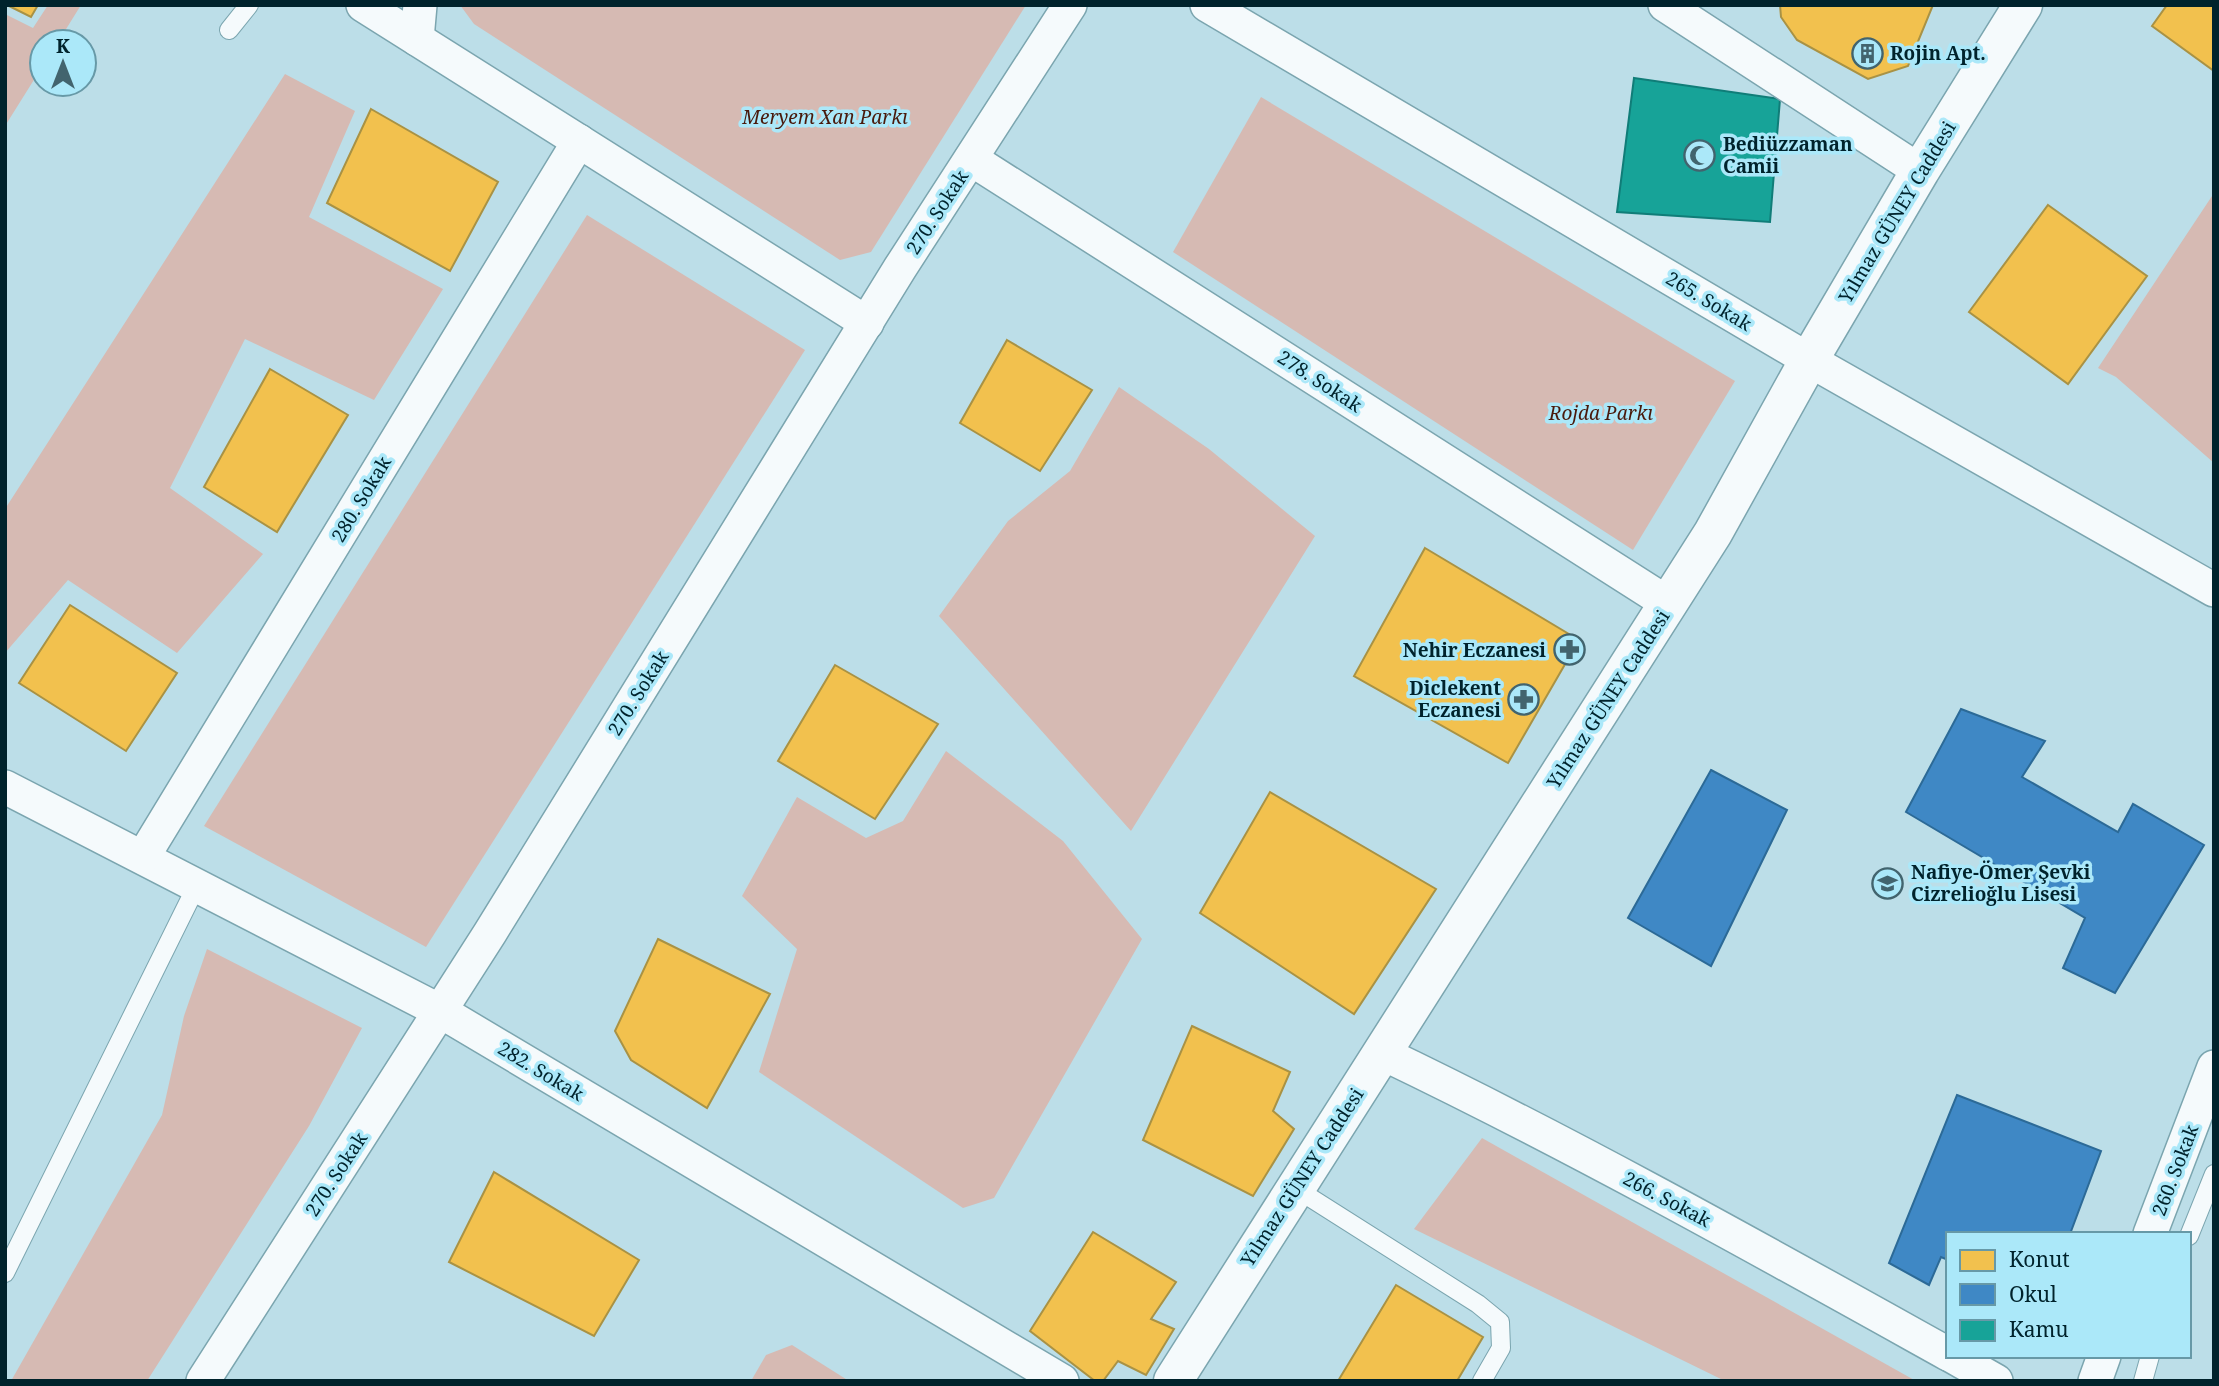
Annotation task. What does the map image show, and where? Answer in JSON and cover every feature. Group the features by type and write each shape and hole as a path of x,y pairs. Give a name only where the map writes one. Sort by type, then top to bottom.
{"street":[{"path":"363,5 867,323"},
{"path":"417,39 420,5"},
{"name":"270. Sokak","path":"203,1381 440,1011 867,323 1070,5"},
{"name":"265. Sokak","path":"1207,5 1809,360 2214,590"},
{"path":"1665,5 1920,171"},
{"name":"Yılmaz GÜNEY Caddesi","path":"1172,1381 1713,533 1809,360 1920,171 2023,5"},
{"name":"280. Sokak","path":"143,857 579,142"},
{"name":"278. Sokak","path":"971,159 1669,604"},
{"name":"282. Sokak","path":"5,787 440,1011 1062,1381"},
{"name":"266. Sokak","path":"1382,1053 1468,1094 1710,1222 1946,1353"},
{"name":"260. Sokak","path":"2151,1232 2214,1067"},
{"name":"266. Sokak","path":"1955,1358 1996,1381"},
{"path":"2095,1381 2103,1358"}],"lane":[{"path":"229,30 249,5"},
{"path":"5,1273 197,885"},
{"path":"2191,1232 2214,1174"},
{"path":"1295,1188 1478,1304 1500,1322 1501,1348 1482,1381"},
{"path":"2143,1381 2149,1358"}],"green space":[{"path":"48,5 81,5 67,28 33,28"},
{"name":"Meryem Xan Parkı","path":"460,5 1026,5 871,252 840,260 474,24"},
{"path":"5,14 33,28 28,28 28,89 5,126"},
{"path":"285,74 355,111 309,217 443,289 374,400 245,339 170,488 263,554 177,653 68,580 5,653 5,509"},
{"name":"Rojda Parkı","path":"1261,97 1735,381 1633,550 1173,252"},
{"path":"2214,193 2214,463 2116,377 2098,368"},
{"path":"587,215 805,350 426,947 204,826"},
{"path":"1119,387 1209,449 1315,536 1131,831 939,616 1008,521 1070,471"},
{"path":"946,751 1063,841 1142,939 994,1198 963,1208 759,1072 797,949 742,896 797,797 866,838 903,821"},
{"path":"207,949 362,1028 309,1126 147,1381 11,1381 162,1115 184,1016"},
{"path":"1482,1138 1916,1381 1725,1381 1414,1229"},
{"path":"792,1345 849,1381 751,1381 766,1355"}],"building: Konut":[{"path":"7,5 38,5 31,17"},
{"name":"Rojin Apt.","path":"1780,5 1933,5 1908,66 1868,79 1797,40 1781,17"},
{"path":"2167,5 2214,5 2214,71 2152,26"},
{"path":"371,109 498,182 450,271 327,203"},
{"path":"2048,205 2147,276 2068,384 1969,312"},
{"path":"1007,340 1092,390 1040,471 960,423"},
{"path":"270,369 348,415 277,532 204,487"},
{"path":"1425,548 1579,640 1508,763 1354,676"},
{"path":"70,605 177,673 126,751 19,683"},
{"path":"835,665 938,724 875,819 778,761"},
{"path":"1270,792 1436,889 1354,1014 1200,913"},
{"path":"658,939 770,994 707,1108 631,1060 615,1031"},
{"path":"1192,1026 1290,1072 1273,1111 1294,1129 1253,1196 1143,1140"},
{"path":"494,1172 639,1260 594,1336 449,1262"},
{"path":"1093,1232 1176,1282 1151,1319 1174,1329 1146,1375 1118,1361 1103,1381 1095,1381 1030,1331"},
{"path":"1396,1285 1483,1337 1457,1381 1338,1381"}],"building: Okul":[{"path":"1961,709 2045,741 2022,777 2118,832 2133,804 2204,845 2115,993 2063,968 2085,918 1906,812"},
{"path":"1711,770 1787,810 1711,966 1628,918"},
{"path":"1957,1095 2101,1151 2071,1232 1946,1232 1946,1259 1941,1257 1929,1285 1889,1263"}],"building: Kamu":[{"name":"Bediüzzaman Camii","path":"1634,78 1780,99 1770,222 1617,212"}],"place":[{"name":"Rojin Apt.","path":"1867,53"},
{"name":"Bediüzzaman Camii","path":"1700,155"},
{"name":"Nehir Eczanesi","path":"1569,650"},
{"name":"Diclekent Eczanesi","path":"1524,699"},
{"name":"Nafiye-Ömer Şevki Cizrelioğlu Lisesi","path":"1888,883"}]}
